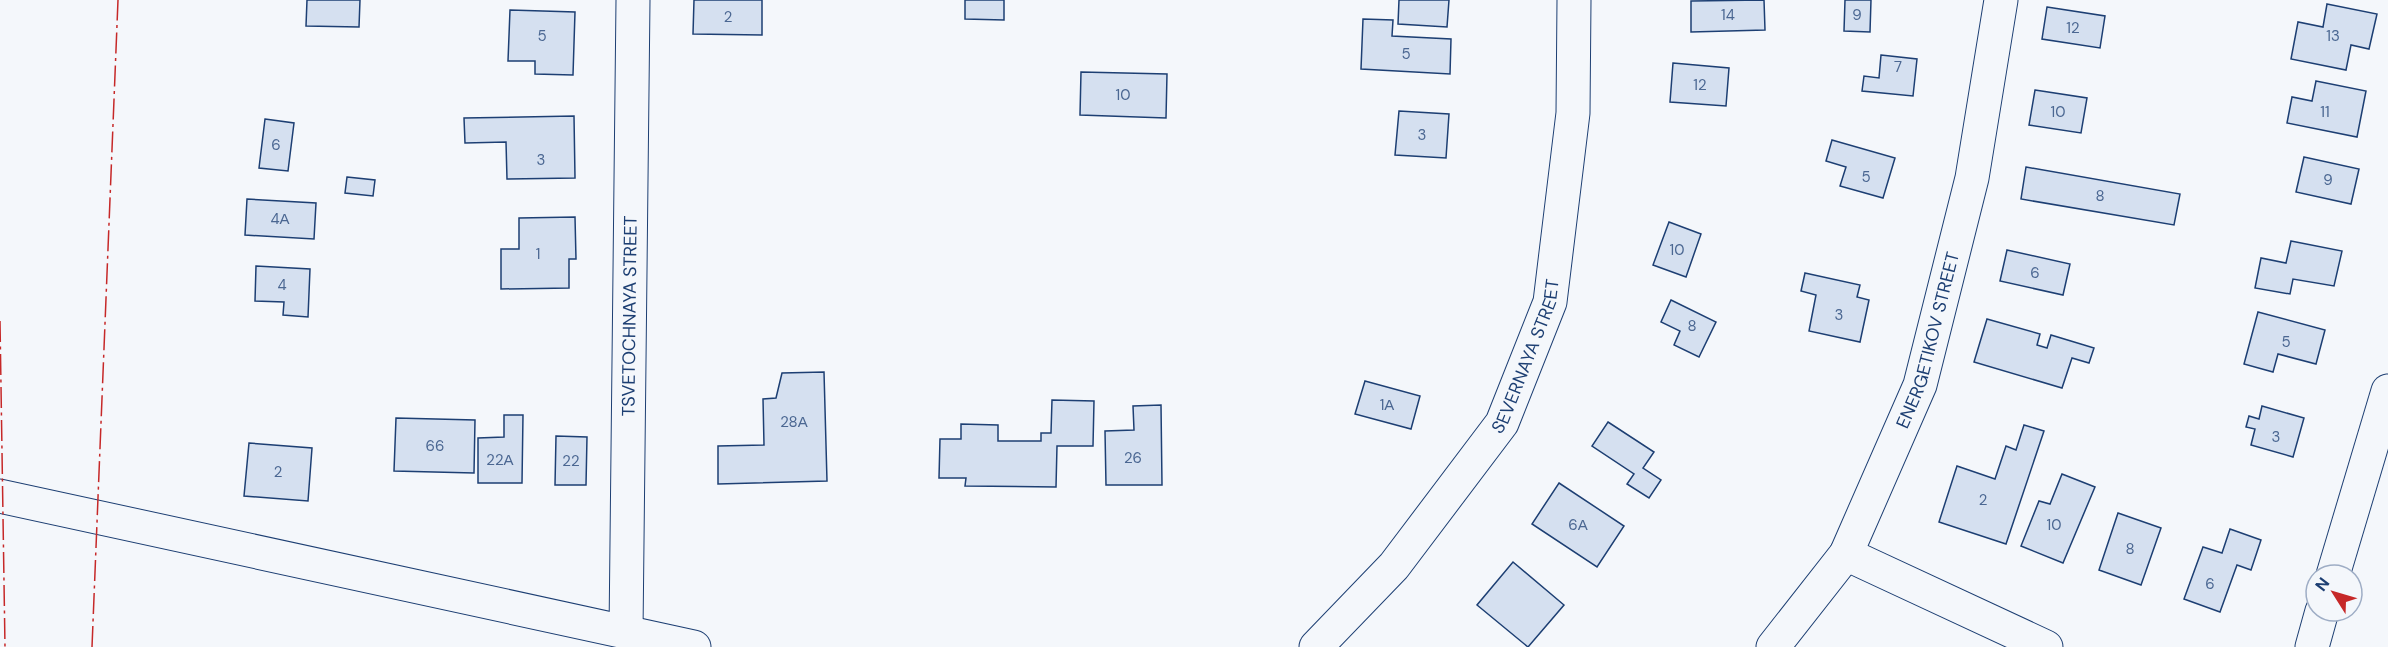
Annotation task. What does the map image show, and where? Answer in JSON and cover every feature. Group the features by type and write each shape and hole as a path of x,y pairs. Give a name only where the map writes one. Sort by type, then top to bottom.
{"street":[{"name":"TSVETOCHNAYA STREET","path":"626,632 633,0"},
{"name":"SEVERNAYA STREET","path":"1316,647 1394,566 1502,423 1550,302 1573,114 1574,0"},
{"name":"ENERGETIKOV STREET","path":"1773,647 1846,554 1920,385 1972,178 2001,0"},
{"path":"2337,563 2388,392"},
{"path":"0,496 694,647"},
{"path":"1846,554 2046,647"},
{"path":"2312,647 2319,623"}],"building":[{"path":"307,0 360,0 359,27 306,26"},
{"path":"694,0 762,0 762,35 693,34"},
{"path":"965,0 1004,0 1004,20 965,19"},
{"path":"1399,0 1449,0 1447,27 1398,24"},
{"path":"1764,0 1765,30 1691,32 1691,1"},
{"path":"1845,0 1871,0 1870,32 1844,31"},
{"path":"2327,4 2377,14 2369,49 2351,45 2346,70 2291,59 2298,22 2323,27"},
{"path":"2047,7 2105,16 2100,48 2042,39"},
{"path":"510,10 575,12 573,75 535,74 535,61 508,61"},
{"path":"1363,19 1393,20 1392,36 1451,39 1450,74 1361,69"},
{"path":"1881,55 1917,59 1913,96 1862,91 1864,76 1879,78"},
{"path":"1673,63 1729,68 1726,106 1670,102"},
{"path":"1081,72 1167,74 1166,118 1080,115"},
{"path":"2316,81 2366,91 2357,137 2287,123 2292,97 2312,101"},
{"path":"2035,90 2087,98 2081,133 2029,125"},
{"path":"1399,111 1449,114 1446,158 1395,155"},
{"path":"574,116 575,178 507,179 506,142 465,143 464,118"},
{"path":"265,119 294,123 288,171 259,168"},
{"path":"1832,140 1895,158 1883,198 1840,186 1846,167 1826,161"},
{"path":"2304,157 2359,169 2351,204 2296,192"},
{"path":"2026,167 2180,194 2174,225 2021,199"},
{"path":"347,177 375,180 373,196 345,193"},
{"path":"247,199 316,203 314,239 245,235"},
{"path":"575,217 576,259 569,259 569,288 501,289 501,249 519,249 519,218"},
{"path":"1669,222 1701,234 1686,277 1653,265"},
{"path":"2291,241 2342,251 2334,286 2293,279 2290,294 2255,288 2261,258 2286,263"},
{"path":"2007,250 2070,264 2063,295 2000,281"},
{"path":"256,266 310,269 308,317 283,315 284,302 255,301"},
{"path":"1805,273 1860,285 1857,297 1869,300 1860,342 1809,331 1816,295 1801,291"},
{"path":"1671,300 1716,322 1699,357 1674,345 1680,331 1661,322"},
{"path":"2258,312 2325,330 2316,364 2278,354 2273,372 2244,364"},
{"path":"1987,319 2040,334 2037,345 2047,348 2051,335 2094,348 2089,363 2072,358 2062,388 1974,362"},
{"path":"824,372 827,481 718,484 718,446 764,445 763,399 776,398 782,373"},
{"path":"1365,381 1420,396 1411,429 1355,414"},
{"path":"1052,400 1094,401 1093,446 1057,446 1056,487 965,486 966,478 939,478 940,439 961,439 961,424 998,425 998,441 1041,441 1041,433 1051,433"},
{"path":"1161,405 1162,485 1106,485 1105,431 1134,430 1133,406"},
{"path":"2262,406 2304,418 2293,457 2251,445 2255,429 2246,427 2249,416 2259,419"},
{"path":"504,415 523,415 522,483 478,483 478,438 504,437"},
{"path":"396,418 475,420 474,473 394,471"},
{"path":"1608,422 1654,452 1643,468 1661,480 1649,498 1627,484 1634,474 1592,446"},
{"path":"2024,425 2044,431 2006,544 1939,522 1957,466 1995,479 2006,446 2016,450"},
{"path":"556,436 587,437 586,485 555,485"},
{"path":"249,443 312,448 308,501 244,496"},
{"path":"2062,474 2095,487 2063,563 2021,546 2039,501 2050,504"},
{"path":"1559,483 1624,526 1597,567 1532,524"},
{"path":"2118,513 2161,528 2141,585 2099,570"},
{"path":"2230,529 2261,540 2251,570 2237,565 2220,612 2184,599 2203,547 2222,553"},
{"path":"1513,562 1564,605 1528,647 1477,605"}],"power":[{"path":"92,647 118,0"},
{"path":"0,321 5,647"}]}
